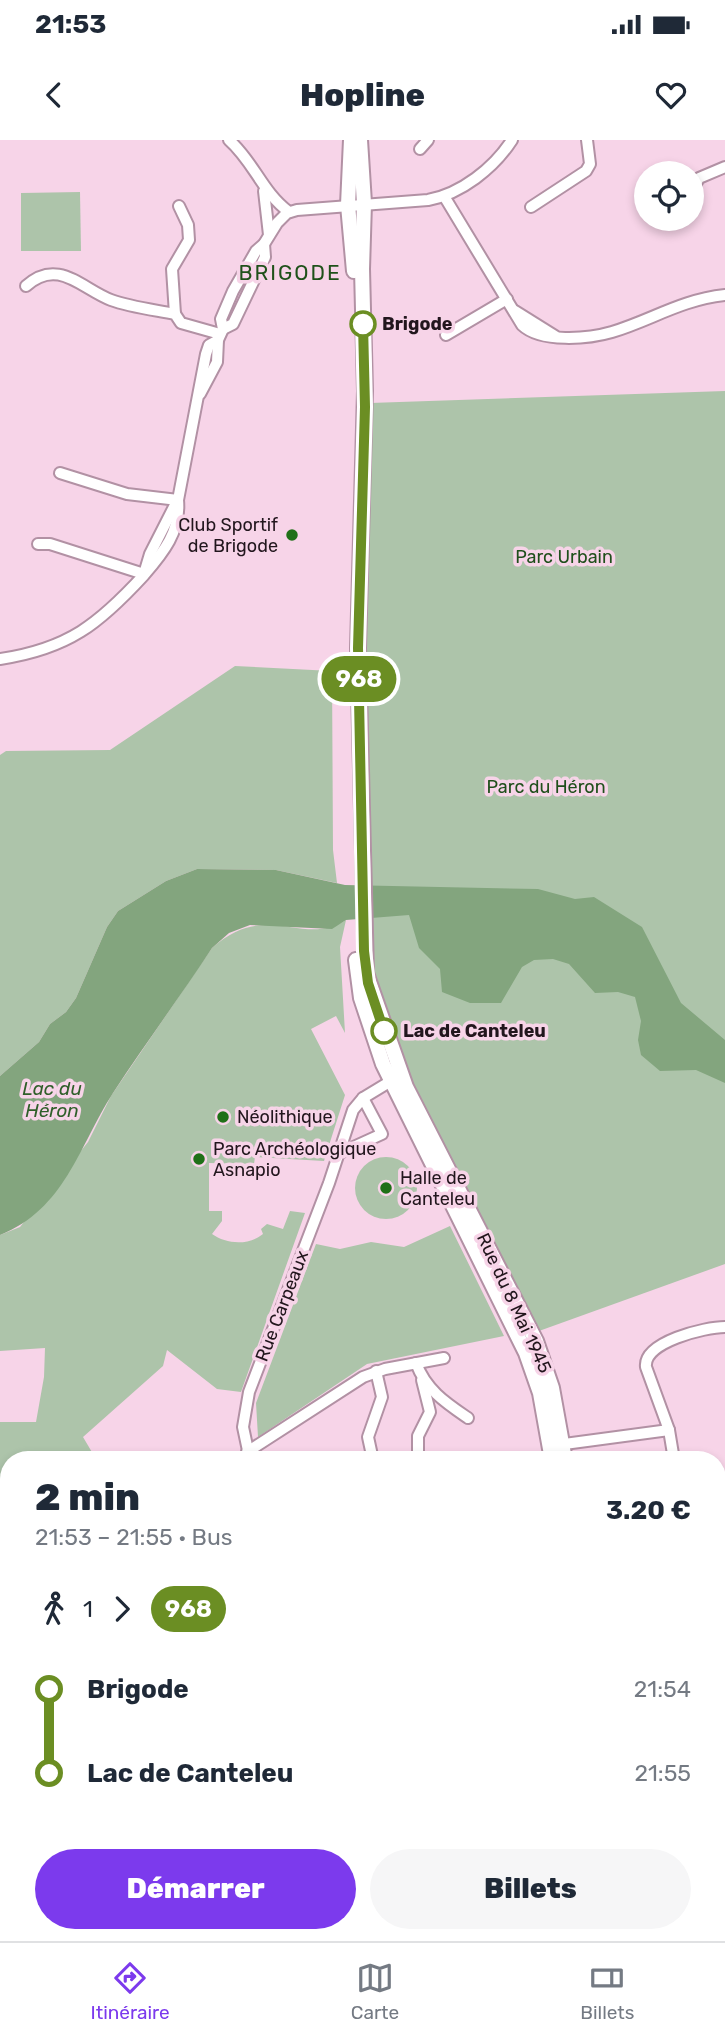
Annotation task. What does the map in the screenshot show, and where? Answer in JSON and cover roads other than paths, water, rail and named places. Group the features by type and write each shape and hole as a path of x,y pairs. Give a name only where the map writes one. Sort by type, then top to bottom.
{"main road":[{"name":"Rue du 8 Mai 1945","path":"351,140 348,205 354,267 357,374 352,607 360,876"},
{"name":"Rue du 8 Mai 1945","path":"360,140 364,204 365,407 358,648 360,930 356,967 361,998 374,1041 396,1078 513,1323 537,1382 555,1450"}],"street":[{"path":"229,140 251,163 263,188 267,240"},
{"path":"0,659 47,648 88,628 122,600 156,563 171,537 178,516 177,500 209,345 220,334 221,319 233,291 256,251 289,212 428,200 444,196 486,169 512,140"},
{"path":"531,207 586,171 590,164 587,140"},
{"path":"704,176 725,167"},
{"path":"263,188 289,212"},
{"path":"444,196 516,311 555,336 608,333 679,304 725,295"},
{"path":"179,205 188,225 189,240 172,269 176,314 181,323 220,334"},
{"path":"26,286 38,276 71,276 111,300 176,314"},
{"path":"446,335 507,299"},
{"path":"60,472 121,493 177,500"},
{"path":"38,544 50,544 144,574"},
{"path":"338,1154 382,1134 363,1098 396,1078"},
{"name":"Rue Carpeaux","path":"247,1451 243,1419 249,1392 353,1110 363,1098"},
{"path":"672,1451 668,1430 646,1367 647,1357 654,1348 667,1342 725,1327"},
{"path":"255,1451 363,1377 376,1371 444,1358"},
{"path":"416,1363 430,1412 418,1436 418,1451"},
{"path":"371,1451 368,1437 382,1397 376,1371"},
{"path":"422,1380 442,1400 468,1418"},
{"path":"555,1450 668,1430"}],"water":[{"name":"Lac du Héron","path":"197,869 276,870 345,885 538,889 575,899 594,897 642,927 681,1003 725,1040 725,1083 696,1070 660,1071 641,1055 638,1040 641,1021 635,997 618,992 595,993 569,964 553,959 534,960 522,967 501,1003 470,1003 442,992 440,969 419,948 409,915 346,920 332,929 250,925 229,933 212,948 113,1093 68,1175 55,1193 40,1210 22,1224 0,1235 0,1076 39,1042 50,1024 66,1012 76,998 107,927 118,911 166,881"}],"place":[{"name":"Brigode","path":"363,324"},
{"name":"Club Sportif de Brigode","path":"292,535"},
{"name":"Lac de Canteleu","path":"384,1031"},
{"name":"Néolithique","path":"223,1117"},
{"name":"Parc Archéologique Asnapio","path":"199,1159"},
{"name":"Halle de Canteleu","path":"386,1188"}],"district":[{"name":"BRIGODE","path":"290,273"}],"park label":[{"name":"Parc Urbain","path":"564,557"},
{"name":"Parc du Héron","path":"546,787"}]}
